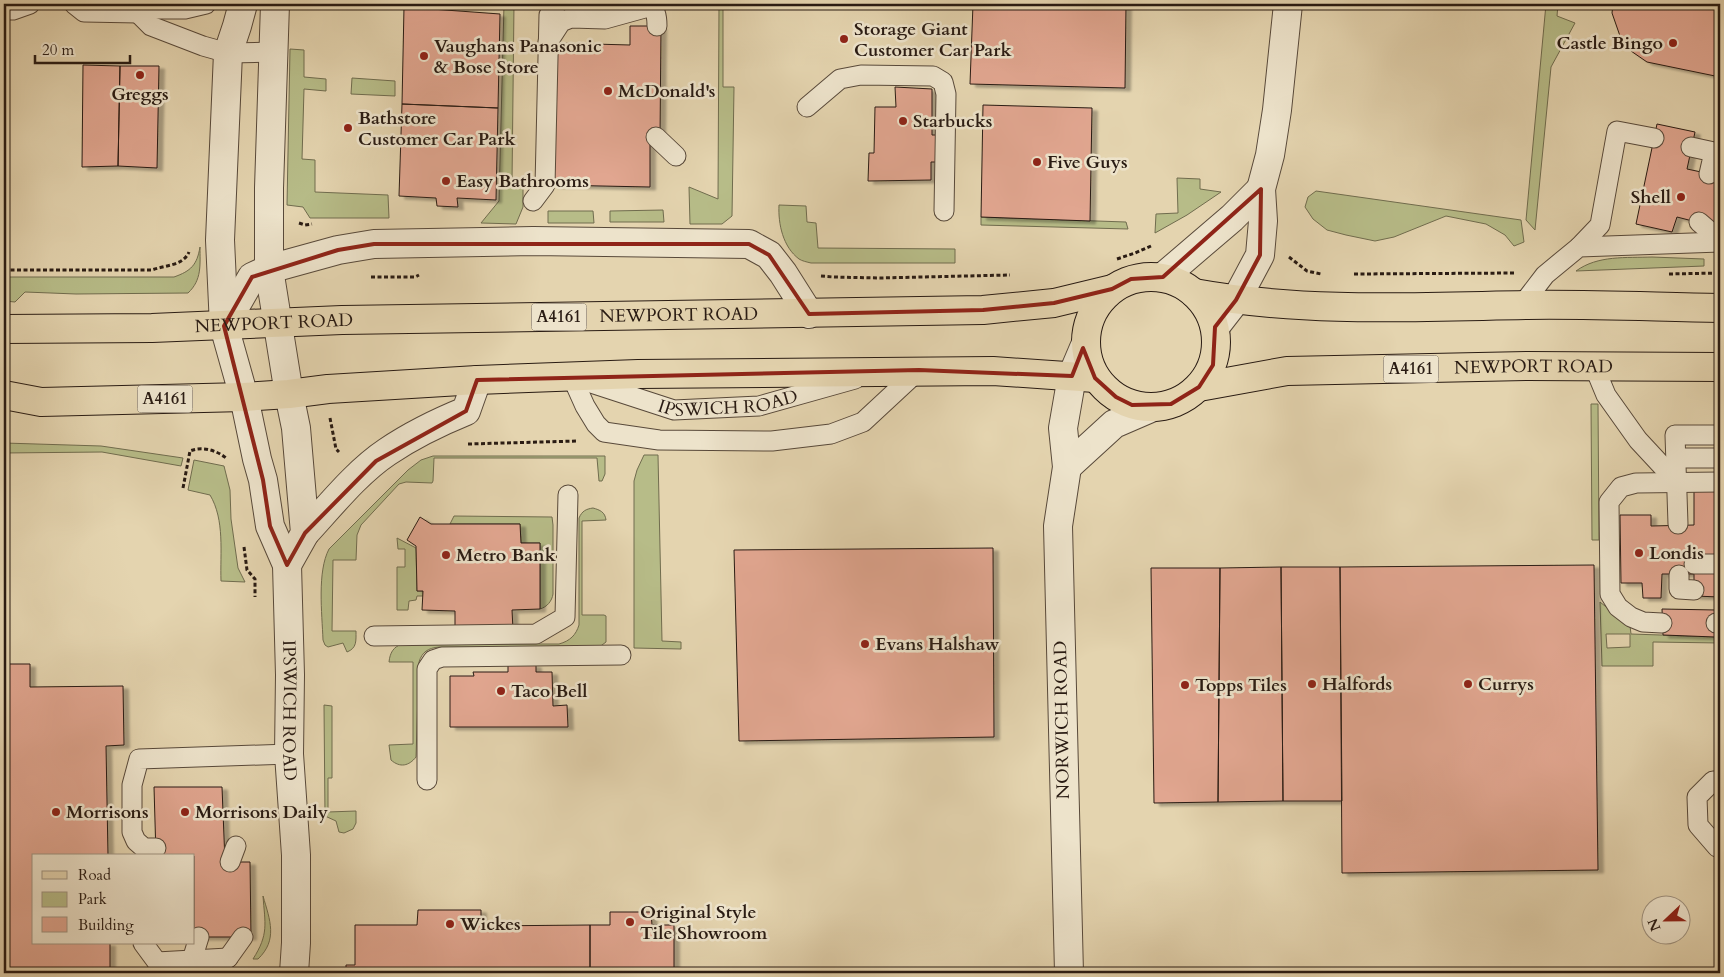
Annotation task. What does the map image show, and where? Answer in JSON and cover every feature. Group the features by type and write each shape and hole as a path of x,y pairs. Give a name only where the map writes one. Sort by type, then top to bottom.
{"main road":[{"name":"A4161","path":"4,395 41,402 244,397 328,389 572,376 919,370 992,371 1084,377 1132,405 1150,408 1171,404 1200,387 1213,364 1216,346 1215,327 1208,308 1194,292 1184,285 1163,277 1151,276 1131,279 1112,289 1101,299 1092,312 1087,327 1087,358 1084,377"},
{"name":"NEWPORT ROAD","path":"4,329 224,326 362,320 983,310 1054,303 1112,289"},
{"name":"A4161","path":"1194,292 1236,300 1326,307 1522,305 1720,308"},
{"name":"NEWPORT ROAD","path":"1200,387 1287,371 1594,366 1720,367"},
{"path":"4,412 41,402"}],"street":[{"name":"IPSWICH ROAD","path":"243,4 228,53 220,240 224,326 244,397 263,480 270,526 287,565 290,675 289,754 296,856 294,973"},
{"path":"275,4 269,202 270,269 300,456 305,533"},
{"path":"1215,327 1236,300 1260,255 1263,221 1261,189 1270,156 1277,110 1288,4"},
{"path":"1163,277 1232,218 1261,189"},
{"path":"224,326 252,277 270,269 338,250 374,244 533,241 749,244 769,255 809,314"},
{"name":"NORWICH ROAD","path":"1069,973 1058,526 1067,467 1063,428 1084,377"},
{"path":"287,565 305,533 358,476 387,452 436,424 466,410 476,380"},
{"path":"1067,467 1114,424 1150,408"}],"lane":[{"path":"4,10 13,10 30,4"},
{"path":"79,8 138,13 154,9 185,9 206,4"},
{"path":"533,201 545,185 548,43 550,15 557,4"},
{"path":"548,43 561,22 571,18 605,19 649,5 657,16 657,26"},
{"path":"138,13 151,26 203,46 228,53 273,52"},
{"path":"807,108 840,79 861,74 932,76 943,82 946,94 944,211"},
{"path":"1522,305 1545,275 1579,247 1600,225 1617,131 1654,138"},
{"path":"656,137 676,156"},
{"path":"1691,147 1714,152 1709,174"},
{"path":"1699,222 1720,241"},
{"path":"1579,247 1720,241"},
{"path":"1594,366 1606,395 1638,440 1677,482"},
{"path":"572,376 585,406 596,424 604,432 659,440 772,441 831,434 863,422 919,370"},
{"name":"IPSWICH ROAD","path":"572,376 674,410 759,406 885,371"},
{"path":"1678,524 1675,435 1720,435"},
{"path":"1676,458 1720,458"},
{"path":"1662,623 1643,622 1632,617 1618,607 1610,594 1609,502 1621,487 1636,483 1720,482"},
{"path":"374,636 536,634 565,617 568,495"},
{"path":"1694,564 1720,564"},
{"path":"427,780 427,678 432,660 442,657 622,656"},
{"path":"147,852 136,841 132,832 132,785 139,759 289,754"},
{"path":"1720,781 1714,781 1697,797 1698,825 1717,847 1720,847"},
{"path":"157,962 192,953 228,958 237,937"},
{"path":"144,944 157,962"},
{"path":"152,944 157,962"}],"path":[{"path":"1116,259 1152,245"},
{"path":"4,270 152,270 176,264 187,258 191,246"},
{"path":"1282,256 1288,256 1308,270 1324,275"},
{"path":"1352,274 1521,273"},
{"path":"816,275 833,278 1011,275"},
{"path":"330,417 336,449 341,455"},
{"path":"462,444 583,440"},
{"path":"182,488 190,452 198,448 219,452 228,459"},
{"path":"244,542 247,570 254,579 255,598"}],"highlighted area":[{"path":"1261,189 1260,255 1236,300 1215,327 1213,365 1199,387 1171,404 1132,405 1116,397 1095,378 1083,348 1072,376 919,370 477,380 466,411 376,461 305,533 287,565 270,526 263,480 224,326 252,277 338,250 374,244 749,244 769,255 809,314 983,310 1054,303 1112,289 1131,279 1163,277"}],"green space":[{"path":"504,4 514,4 512,182 523,183 523,207 516,224 481,223 499,201"},
{"path":"719,4 723,4 723,87 734,87 732,216 722,224 690,224 689,187 718,199"},
{"path":"1546,4 1558,4 1557,16 1575,23 1551,67 1535,230 1526,220"},
{"path":"290,49 304,50 304,77 326,79 326,91 304,89 302,159 315,160 315,192 388,195 389,218 310,218 303,207 287,205"},
{"path":"352,78 395,81 395,96 351,94"},
{"path":"1177,178 1200,179 1200,189 1221,192 1187,215 1155,233 1156,214 1178,213"},
{"path":"1316,191 1521,220 1524,242 1514,246 1505,235 1486,224 1446,216 1394,237 1375,241 1346,235 1327,230 1313,219 1305,207 1308,197"},
{"path":"779,205 806,206 807,222 816,223 818,248 955,249 955,263 811,263 803,261 794,254 785,242 779,220"},
{"path":"663,210 664,222 610,222 610,211"},
{"path":"548,211 593,211 594,223 548,223"},
{"path":"981,217 1126,222 1128,229 981,225"},
{"path":"200,247 198,277 193,288 188,293 76,294 25,292 15,302 4,301 4,277 174,277 189,270 195,263"},
{"path":"1652,257 1704,259 1704,266 1576,271 1594,262 1603,260"},
{"path":"1591,404 1598,404 1599,540 1592,540"},
{"path":"4,443 101,446 183,458 181,466 102,452 4,453"},
{"path":"644,455 658,455 662,641 681,642 681,649 634,648 634,481"},
{"path":"433,456 605,456 605,474 602,481 599,481 597,458 434,458 432,483 406,482 399,484 361,525 357,535 356,560 333,560 332,631 356,631 356,638 354,646 347,652 343,643 328,647 323,640 321,593 325,558 329,549 408,470 421,460"},
{"path":"194,460 224,466 230,490 231,519 238,568 245,582 221,581 221,537 215,505 210,495 188,490"},
{"path":"593,508 602,512 606,520 582,521 582,615 606,616 606,642 598,648 432,648 424,653 419,662 416,757 404,765 394,763 391,760 389,745 413,744 413,662 389,662 392,651 402,644 559,644 569,639 574,635 579,625 579,518 585,511"},
{"path":"454,516 552,517 553,594 549,603 540,609 540,543 521,543 520,524 450,524"},
{"path":"397,538 416,548 417,591 423,591 423,596 417,596 416,600 409,601 408,610 397,610 397,567 405,567 405,549 398,549"},
{"path":"1600,602 1630,626 1631,634 1720,637 1720,643 1653,642 1653,666 1602,666","holes":["1606,634 1630,634 1630,647 1607,648"]},
{"path":"324,705 332,706 332,778 328,778 328,812 356,811 356,823 353,829 344,833 339,832 336,821 325,816"},
{"path":"263,896 270,921 270,937 264,952 258,959 253,959 262,943 265,929"}],"building":[{"path":"973,4 1126,4 1125,88 970,84"},
{"name":"Castle Bingo","path":"1613,4 1720,4 1720,77 1647,62 1631,51 1620,36 1612,13"},
{"path":"404,7 500,14 498,108 402,104"},
{"name":"McDonald's","path":"630,26 661,26 660,137 650,137 650,187 553,185 556,43 630,45"},
{"path":"83,65 120,66 118,166 82,167"},
{"path":"120,66 159,66 157,168 118,166"},
{"name":"Starbucks","path":"895,87 932,89 932,135 938,135 937,162 931,162 931,180 868,181 869,153 874,153 875,107 896,107"},
{"path":"402,104 498,108 496,200 457,198 458,207 437,206 436,198 399,196"},
{"name":"Five Guys","path":"983,105 1092,108 1090,221 981,217"},
{"name":"Shell","path":"1657,124 1695,132 1687,169 1720,176 1720,228 1677,217 1672,232 1636,224"},
{"path":"1694,489 1720,489 1720,597 1694,596 1694,574 1662,574 1661,598 1643,598 1642,583 1621,583 1620,515 1651,515 1651,526 1694,525"},
{"path":"420,517 431,524 520,524 521,543 540,543 540,609 512,610 513,630 455,631 455,611 422,610 423,591 417,591 416,546 407,540"},
{"name":"Evans Halshaw","path":"993,548 994,737 739,741 734,550"},
{"name":"Currys","path":"1594,565 1598,870 1342,873 1340,567"},
{"name":"Halfords","path":"1281,567 1340,567 1342,801 1283,801"},
{"path":"1281,567 1283,801 1218,802 1220,568"},
{"name":"Topps Tiles","path":"1151,568 1220,568 1218,802 1154,803"},
{"path":"1662,609 1716,610 1715,637 1663,635"},
{"name":"Taco Bell","path":"508,661 536,665 536,672 552,672 553,706 567,705 568,727 450,727 450,676 474,676 473,672 508,672"},
{"name":"Morrisons","path":"4,664 30,664 30,687 123,686 124,745 106,746 108,854 32,854 32,944 110,944 110,973 4,973"},
{"path":"154,787 222,787 225,862 250,862 251,937 195,937 195,854 156,854"},
{"path":"418,910 481,910 481,926 590,925 590,973 346,973 346,965 355,965 355,925 417,925"},
{"path":"610,912 651,912 652,925 674,925 674,973 590,973 590,925 610,925"}],"place":[{"name":"Storage Giant Customer Car Park","path":"844,39"},
{"name":"Castle Bingo","path":"1673,43"},
{"name":"Vaughans Panasonic & Bose Store","path":"424,56"},
{"name":"Greggs","path":"140,75"},
{"name":"McDonald's","path":"608,91"},
{"name":"Starbucks","path":"903,121"},
{"name":"Bathstore Customer Car Park","path":"348,128"},
{"name":"Five Guys","path":"1037,162"},
{"name":"Easy Bathrooms","path":"446,181"},
{"name":"Shell","path":"1681,197"},
{"name":"Londis","path":"1639,553"},
{"name":"Metro Bank","path":"446,555"},
{"name":"Evans Halshaw","path":"865,644"},
{"name":"Halfords","path":"1312,684"},
{"name":"Currys","path":"1468,684"},
{"name":"Topps Tiles","path":"1185,685"},
{"name":"Taco Bell","path":"501,691"},
{"name":"Morrisons","path":"56,812"},
{"name":"Morrisons Daily","path":"185,812"},
{"name":"Original Style Tile Showroom","path":"630,922"},
{"name":"Wickes","path":"450,924"}]}
